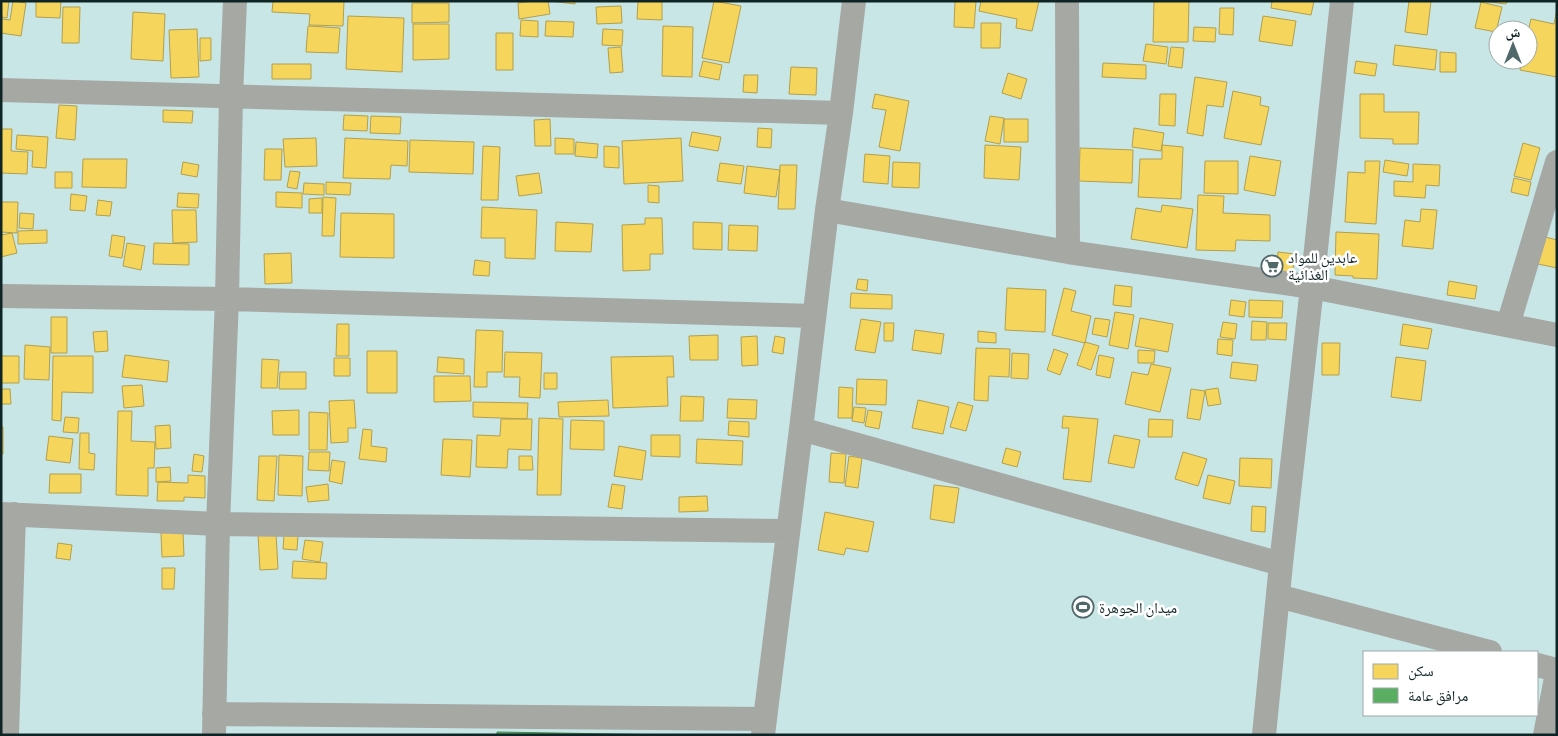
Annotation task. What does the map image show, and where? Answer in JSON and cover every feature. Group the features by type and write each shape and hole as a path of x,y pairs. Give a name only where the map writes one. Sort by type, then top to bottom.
{"street":[{"path":"235,1 227,299 218,524 214,724 764,727 854,1"},
{"path":"1067,1 1068,252"},
{"path":"1264,735 1342,1"},
{"path":"1,90 841,113"},
{"path":"1508,325 1557,162"},
{"path":"827,210 1068,252 1312,287 1557,335"},
{"path":"1,296 227,299 814,316"},
{"path":"802,429 1281,564"},
{"path":"7,735 8,514 218,524 788,531"},
{"path":"1278,596 1486,651"},
{"path":"1538,665 1557,672 1545,735"}],"building: سكن":[{"path":"1,1 9,1 7,18 1,17"},
{"path":"13,1 26,3 21,36 1,33 2,19 10,20"},
{"path":"36,1 61,1 60,18 36,17"},
{"path":"273,1 344,1 343,26 309,25 310,14 272,12"},
{"path":"548,1 550,14 519,19 518,3"},
{"path":"550,1 575,1 575,4"},
{"path":"638,1 662,1 662,20 637,19"},
{"path":"714,1 741,6 729,63 702,58"},
{"path":"955,1 976,1 974,28 954,27"},
{"path":"981,1 1039,1 1032,31 1016,28 1017,19 979,11"},
{"path":"1154,1 1189,1 1188,42 1153,42"},
{"path":"1272,1 1314,1 1311,15 1271,8"},
{"path":"1409,1 1431,1 1427,35 1405,32"},
{"path":"1482,1 1507,1 1506,4"},
{"path":"1481,2 1502,7 1499,20 1488,20 1488,30 1475,28"},
{"path":"412,3 449,3 449,22 412,23"},
{"path":"621,6 622,23 597,24 596,7"},
{"path":"63,7 80,7 79,43 62,43"},
{"path":"1220,8 1234,8 1233,35 1219,34"},
{"path":"1557,9 1557,77 1520,70 1538,70 1538,21 1554,24"},
{"path":"133,12 165,14 163,61 131,59"},
{"path":"348,16 404,18 402,72 346,69"},
{"path":"1263,16 1296,21 1292,46 1259,41"},
{"path":"521,20 538,21 538,37 520,36"},
{"path":"546,21 574,22 573,37 545,36"},
{"path":"981,23 1001,23 1000,48 981,48"},
{"path":"413,24 449,24 449,59 413,60"},
{"path":"308,26 340,28 338,53 306,52"},
{"path":"663,26 693,27 692,77 662,76"},
{"path":"1194,27 1216,28 1215,42 1193,41"},
{"path":"197,29 199,77 171,78 169,30"},
{"path":"603,29 623,30 622,46 602,45"},
{"path":"496,33 513,33 513,70 496,70"},
{"path":"200,38 211,38 211,60 200,61"},
{"path":"1146,44 1168,47 1166,64 1143,61"},
{"path":"1395,45 1437,50 1435,70 1393,65"},
{"path":"621,47 623,72 610,73 608,48"},
{"path":"1171,47 1184,48 1182,68 1168,66"},
{"path":"1440,52 1456,53 1456,72 1440,72"},
{"path":"703,61 722,65 719,80 699,76"},
{"path":"1356,61 1377,64 1375,76 1354,73"},
{"path":"1103,63 1146,65 1146,79 1102,77"},
{"path":"272,64 311,64 311,79 272,79"},
{"path":"791,67 817,68 816,95 789,94"},
{"path":"1008,73 1027,79 1021,99 1002,93"},
{"path":"744,75 758,75 757,93 743,92"},
{"path":"1195,77 1227,82 1223,107 1207,105 1203,136 1187,133"},
{"path":"1233,91 1261,97 1260,105 1269,107 1261,145 1224,138"},
{"path":"875,94 909,101 900,151 879,147 886,110 872,108"},
{"path":"1160,94 1176,94 1175,126 1159,125"},
{"path":"1360,94 1384,94 1384,112 1419,112 1418,144 1393,144 1393,139 1360,138"},
{"path":"59,105 77,106 75,140 56,138"},
{"path":"163,110 193,111 192,123 163,122"},
{"path":"344,115 368,116 367,131 343,130"},
{"path":"371,116 401,117 400,134 370,133"},
{"path":"990,116 1004,118 1000,144 985,141"},
{"path":"550,119 551,146 535,146 534,120"},
{"path":"1004,119 1028,119 1028,142 1004,142"},
{"path":"758,128 772,129 771,148 757,147"},
{"path":"1134,128 1164,133 1161,151 1132,147"},
{"path":"1,129 12,129 11,151 28,152 27,174 1,173"},
{"path":"692,132 721,137 718,151 689,146"},
{"path":"17,135 48,137 46,168 32,167 33,151 16,149"},
{"path":"316,138 317,166 285,167 283,139"},
{"path":"345,138 408,141 407,166 391,165 390,179 343,178"},
{"path":"555,138 574,139 574,154 555,154"},
{"path":"681,138 683,181 624,184 622,141"},
{"path":"410,140 474,142 473,174 409,172"},
{"path":"576,142 598,144 597,158 575,156"},
{"path":"1523,143 1540,148 1531,180 1514,176"},
{"path":"985,145 1021,147 1019,180 984,178"},
{"path":"1162,145 1183,147 1181,199 1138,197 1140,159 1162,159"},
{"path":"483,146 500,147 498,200 481,200"},
{"path":"604,146 619,147 619,168 604,167"},
{"path":"1080,148 1133,150 1132,183 1079,181"},
{"path":"265,149 282,149 281,180 264,180"},
{"path":"865,154 890,156 888,184 863,182"},
{"path":"1250,156 1281,161 1275,196 1244,190"},
{"path":"83,159 127,159 126,188 82,187"},
{"path":"1385,160 1409,164 1407,176 1383,172"},
{"path":"1205,161 1238,161 1238,194 1204,193"},
{"path":"1365,161 1380,161 1376,224 1345,222 1348,172 1365,173"},
{"path":"183,162 199,165 197,177 181,174"},
{"path":"893,162 920,163 919,188 892,187"},
{"path":"720,163 744,166 741,184 717,181"},
{"path":"1413,164 1440,165 1439,186 1426,185 1425,198 1394,196 1394,181 1413,182"},
{"path":"780,165 797,165 795,209 778,209"},
{"path":"747,166 780,170 776,197 744,193"},
{"path":"290,171 300,172 297,189 287,187"},
{"path":"55,172 72,172 72,188 55,188"},
{"path":"539,173 542,193 519,196 516,176"},
{"path":"1514,178 1531,182 1528,196 1511,192"},
{"path":"326,182 351,183 350,195 326,194"},
{"path":"304,183 324,184 324,195 303,194"},
{"path":"648,185 659,186 659,203 648,202"},
{"path":"276,192 302,193 302,208 276,207"},
{"path":"178,193 199,194 198,208 177,207"},
{"path":"71,194 87,196 85,211 70,210"},
{"path":"1198,195 1224,196 1223,213 1270,215 1270,241 1236,240 1235,251 1196,250"},
{"path":"323,197 336,198 334,236 322,236"},
{"path":"322,198 322,213 309,213 309,199"},
{"path":"98,200 112,202 110,216 96,215"},
{"path":"1,202 18,202 17,233 1,232"},
{"path":"1162,205 1193,209 1187,248 1131,239 1136,208 1161,212"},
{"path":"482,207 537,210 535,259 505,258 505,238 481,238"},
{"path":"1421,209 1437,210 1433,249 1402,246 1405,220 1420,222"},
{"path":"172,210 196,210 197,242 173,243"},
{"path":"20,213 34,214 33,229 19,228"},
{"path":"341,213 394,214 394,258 340,257"},
{"path":"645,218 662,218 663,254 650,254 650,270 623,271 622,225 645,224"},
{"path":"556,222 593,224 591,252 555,251"},
{"path":"693,222 722,223 722,250 693,249"},
{"path":"729,225 758,226 757,251 728,250"},
{"path":"47,230 47,243 18,244 18,231"},
{"path":"1336,232 1379,234 1377,279 1335,275"},
{"path":"12,233 17,253 1,257 1,235"},
{"path":"112,235 125,237 122,258 109,256"},
{"path":"1545,237 1557,240 1557,268 1538,264"},
{"path":"127,243 145,246 141,270 123,266"},
{"path":"154,243 189,244 189,265 153,264"},
{"path":"1278,252 1295,254 1292,276 1276,274"},
{"path":"291,253 292,283 265,284 264,254"},
{"path":"475,260 490,262 489,276 473,275"},
{"path":"858,279 868,280 867,291 856,289"},
{"path":"1449,281 1477,286 1475,299 1447,295"},
{"path":"1115,285 1132,287 1131,307 1113,305"},
{"path":"1007,288 1046,290 1045,332 1005,330"},
{"path":"1064,288 1076,291 1071,311 1091,316 1085,343 1052,335"},
{"path":"851,293 892,295 892,309 850,308"},
{"path":"1231,300 1246,302 1244,317 1229,315"},
{"path":"1249,300 1283,301 1282,318 1249,317"},
{"path":"1115,312 1134,315 1128,349 1109,345"},
{"path":"51,317 67,317 67,353 51,353"},
{"path":"1095,318 1110,320 1107,337 1092,334"},
{"path":"1140,318 1173,324 1168,352 1135,346"},
{"path":"861,319 881,322 875,353 855,350"},
{"path":"1252,321 1267,322 1266,340 1251,340"},
{"path":"1223,322 1237,324 1235,339 1220,337"},
{"path":"884,323 894,323 893,341 884,341"},
{"path":"1268,323 1287,323 1286,340 1268,339"},
{"path":"337,324 349,324 349,356 336,356"},
{"path":"1403,324 1432,329 1428,349 1400,345"},
{"path":"476,330 503,331 502,372 487,372 487,387 474,387"},
{"path":"915,330 944,334 941,354 912,350"},
{"path":"107,331 108,351 95,352 93,332"},
{"path":"978,331 996,333 996,343 978,342"},
{"path":"718,335 718,360 690,360 689,336"},
{"path":"757,336 758,365 742,366 741,337"},
{"path":"775,336 785,338 783,354 772,352"},
{"path":"1218,339 1233,340 1232,356 1217,354"},
{"path":"1085,342 1099,346 1091,370 1077,365"},
{"path":"1322,343 1340,343 1339,375 1322,375"},
{"path":"25,345 50,347 49,380 24,379"},
{"path":"976,348 1010,349 1009,377 989,376 988,401 974,400"},
{"path":"1054,349 1068,354 1060,375 1047,370"},
{"path":"1138,350 1155,351 1154,363 1138,363"},
{"path":"367,351 397,351 397,393 367,393"},
{"path":"505,352 542,353 540,398 519,397 520,377 504,377"},
{"path":"1012,353 1029,354 1028,379 1011,378"},
{"path":"125,355 169,361 167,382 122,377"},
{"path":"1099,355 1114,358 1110,378 1096,375"},
{"path":"1,356 19,356 19,383 1,383"},
{"path":"53,356 93,356 93,393 62,392 61,421 52,420"},
{"path":"673,356 674,377 667,377 668,406 613,408 611,357"},
{"path":"438,357 464,359 464,374 437,372"},
{"path":"1396,357 1426,361 1421,401 1391,397"},
{"path":"334,358 350,358 350,376 334,376"},
{"path":"262,359 279,360 277,388 261,388"},
{"path":"1232,362 1258,365 1256,381 1230,378"},
{"path":"1151,364 1171,368 1160,412 1125,404 1132,372 1148,375"},
{"path":"280,372 306,372 306,389 279,389"},
{"path":"544,373 557,373 557,389 544,389"},
{"path":"434,376 470,376 471,401 434,402"},
{"path":"857,379 887,380 886,405 856,404"},
{"path":"142,385 144,406 124,408 122,386"},
{"path":"839,387 853,388 852,418 838,418"},
{"path":"1218,388 1221,404 1208,406 1205,390"},
{"path":"1,389 10,389 11,404 1,404"},
{"path":"1191,389 1205,391 1200,420 1187,418"},
{"path":"681,396 704,397 703,421 680,421"},
{"path":"728,399 757,400 756,419 727,418"},
{"path":"354,400 356,428 348,428 348,442 331,443 329,401"},
{"path":"608,400 609,416 559,417 558,402"},
{"path":"918,400 949,407 943,434 912,428"},
{"path":"473,402 528,403 527,419 473,417"},
{"path":"958,402 973,406 966,431 950,427"},
{"path":"854,407 866,408 864,423 852,421"},
{"path":"299,410 299,435 273,435 272,411"},
{"path":"868,410 882,412 879,429 865,426"},
{"path":"118,411 132,411 131,441 155,442 154,468 148,468 148,496 116,495"},
{"path":"309,412 328,413 327,450 309,450"},
{"path":"1063,416 1098,419 1091,482 1063,479 1069,428 1062,428"},
{"path":"65,417 79,418 78,433 63,432"},
{"path":"539,418 563,419 561,495 537,495"},
{"path":"501,419 532,419 531,450 508,449 507,468 476,467 477,435 500,436"},
{"path":"1149,419 1173,420 1172,437 1148,437"},
{"path":"571,420 604,421 604,450 570,449"},
{"path":"729,421 749,422 749,437 728,435"},
{"path":"170,425 171,448 156,449 155,426"},
{"path":"1,427 3,427 3,454 1,454"},
{"path":"363,429 372,430 371,446 387,448 386,462 359,459"},
{"path":"80,433 89,433 89,453 95,454 94,470 79,469"},
{"path":"651,435 680,435 680,457 651,456"},
{"path":"1114,435 1140,440 1134,468 1108,463"},
{"path":"49,436 73,439 70,463 46,460"},
{"path":"443,439 472,440 470,477 441,475"},
{"path":"697,439 743,441 742,465 696,463"},
{"path":"619,446 646,451 642,480 614,476"},
{"path":"1006,448 1021,452 1017,467 1002,463"},
{"path":"309,452 330,452 329,471 308,470"},
{"path":"1183,452 1207,459 1198,486 1175,479"},
{"path":"831,453 846,454 844,483 829,482"},
{"path":"194,454 204,456 202,472 192,471"},
{"path":"279,455 303,456 302,496 278,495"},
{"path":"259,456 277,456 274,501 257,500"},
{"path":"519,456 532,456 533,470 519,470"},
{"path":"849,456 862,458 858,488 845,486"},
{"path":"1240,458 1272,459 1271,488 1239,486"},
{"path":"332,460 345,462 342,484 329,481"},
{"path":"170,467 171,481 156,482 156,468"},
{"path":"50,474 81,474 81,493 49,493"},
{"path":"188,475 205,476 205,498 184,497 184,501 157,501 158,482 188,483"},
{"path":"1208,475 1235,481 1230,504 1203,498"},
{"path":"328,484 329,500 308,502 306,487"},
{"path":"612,484 625,486 622,509 608,507"},
{"path":"934,485 959,488 954,523 930,519"},
{"path":"707,496 708,511 679,512 679,497"},
{"path":"1252,506 1266,507 1265,532 1251,531"},
{"path":"825,512 874,522 868,552 846,548 844,555 818,550"},
{"path":"183,532 184,556 162,557 161,533"},
{"path":"276,533 278,569 260,570 258,534"},
{"path":"284,534 298,535 297,550 283,549"},
{"path":"305,540 323,542 320,562 302,559"},
{"path":"58,543 72,545 70,560 56,558"},
{"path":"293,561 327,563 326,579 292,578"},
{"path":"162,568 175,568 174,589 162,589"}],"building: مرافق عامة":[{"path":"497,732 672,735 497,735"}],"place":[{"name":"عابدين للمواد الغذائية","path":"1272,266"},
{"name":"ميدان الجوهرة","path":"1083,607"}]}
